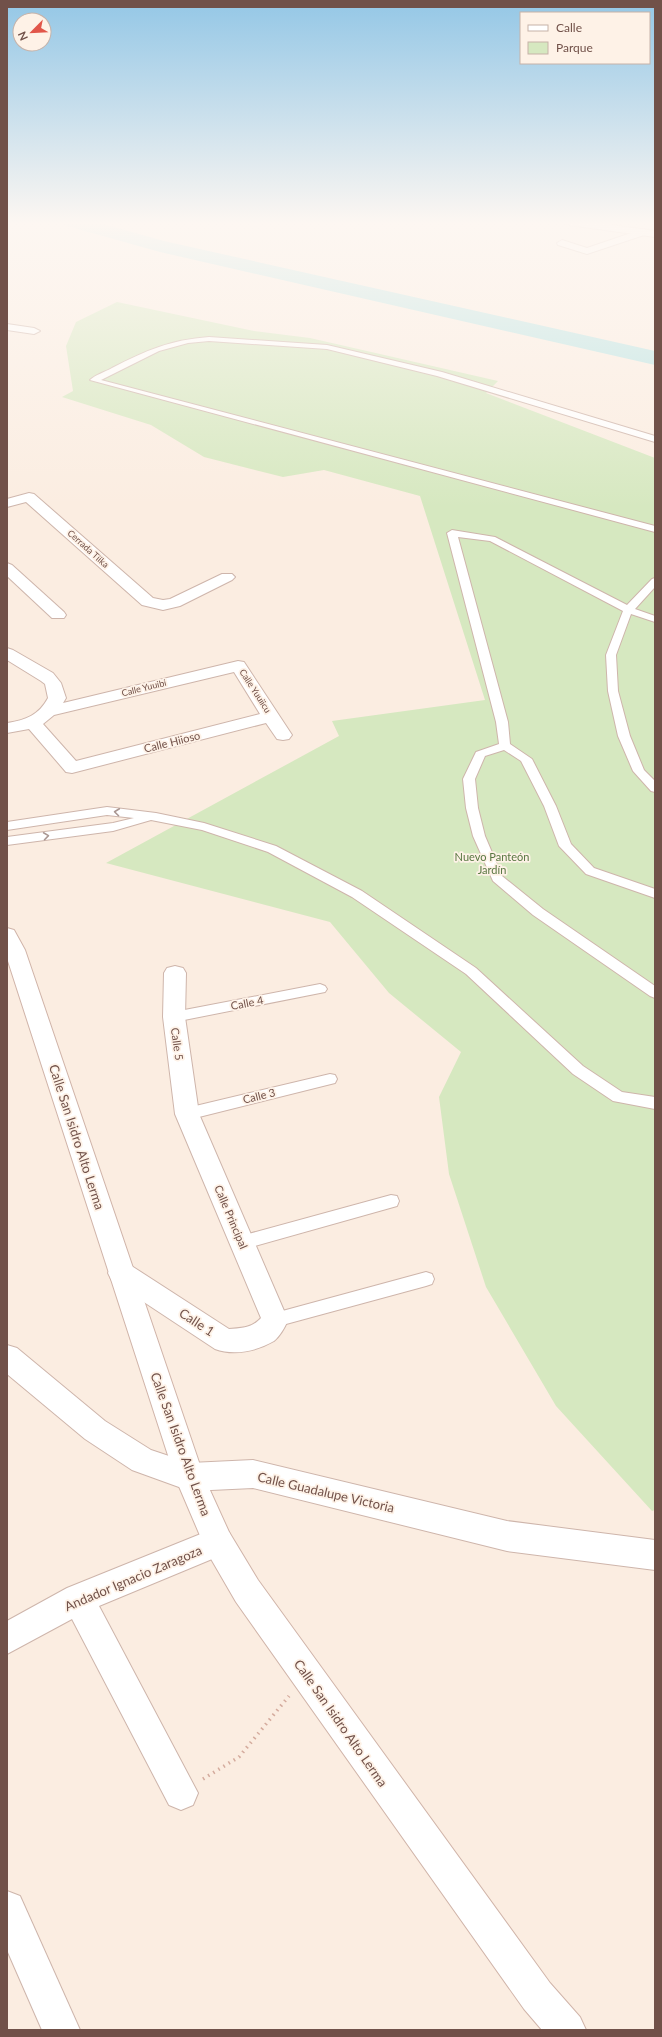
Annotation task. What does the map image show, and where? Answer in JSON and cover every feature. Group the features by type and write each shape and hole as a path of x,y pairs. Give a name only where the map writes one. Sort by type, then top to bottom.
{"street":[{"path":"7,327 34,332"},
{"name":"Cerrada Tiika","path":"7,503 29,497 148,602 164,605 174,603 227,577"},
{"path":"7,568 58,615"},
{"path":"7,653 47,677 53,684 57,698 50,711 33,723 7,728"},
{"name":"Calle Yuuibi","path":"50,711 238,666"},
{"name":"Calle Yuuiicu","path":"238,666 284,735"},
{"name":"Calle Hiioso","path":"33,723 72,768 272,716"},
{"name":"Calle San Isidro Alto Lerma","path":"7,935 15,950 190,1477 218,1542 247,1591 537,1996 567,2030"},
{"name":"Calle 5","path":"175,973 174,1017 187,1114"},
{"name":"Calle Principal","path":"187,1114 275,1320"},
{"name":"Calle 1","path":"121,1273 225,1341 246,1340 265,1332 275,1320"},
{"name":"Calle Guadalupe Victoria","path":"7,1357 95,1430 142,1460 190,1477 253,1474 507,1536 655,1555"},
{"name":"Andador Ignacio Zaragoza","path":"7,1638 78,1599 218,1542"},
{"path":"78,1599 180,1793"},
{"path":"7,1909 61,2030"}],"lane":[{"path":"655,439 439,374 327,347 209,339 194,340 175,343 162,348 94,380 655,529"},
{"path":"505,746 502,722 452,533 492,539 628,610 655,619"},
{"path":"655,581 628,610 611,655 613,691 624,736 639,771 655,788"},
{"path":"655,894 590,871 564,846 550,806 526,759 505,746 480,754 469,779 479,836 498,878 538,912 655,993"},
{"path":"7,826 107,811 156,817 204,827 272,849 357,894 471,971 584,1074 618,1097 655,1103"},
{"path":"7,841 113,827 156,817"},
{"name":"Calle 4","path":"174,1017 320,989"},
{"name":"Calle 3","path":"187,1114 330,1079"},
{"path":"242,1243 391,1201"},
{"path":"275,1320 426,1279"}],"path":[{"path":"180,1793 239,1757 307,1674"}],"green space":[{"name":"Nuevo Panteón Jardín","path":"86,317 188,317 254,331 310,338 498,381 486,393 655,458 655,1510 652,1511 556,1406 486,1287 449,1174 439,1097 461,1052 389,993 330,922 106,863 339,736 332,721 485,700 420,496 324,470 283,477 204,457 151,425 62,397 73,391 66,346 76,322"}],"waterway":[{"path":"474,317 655,358"}]}
